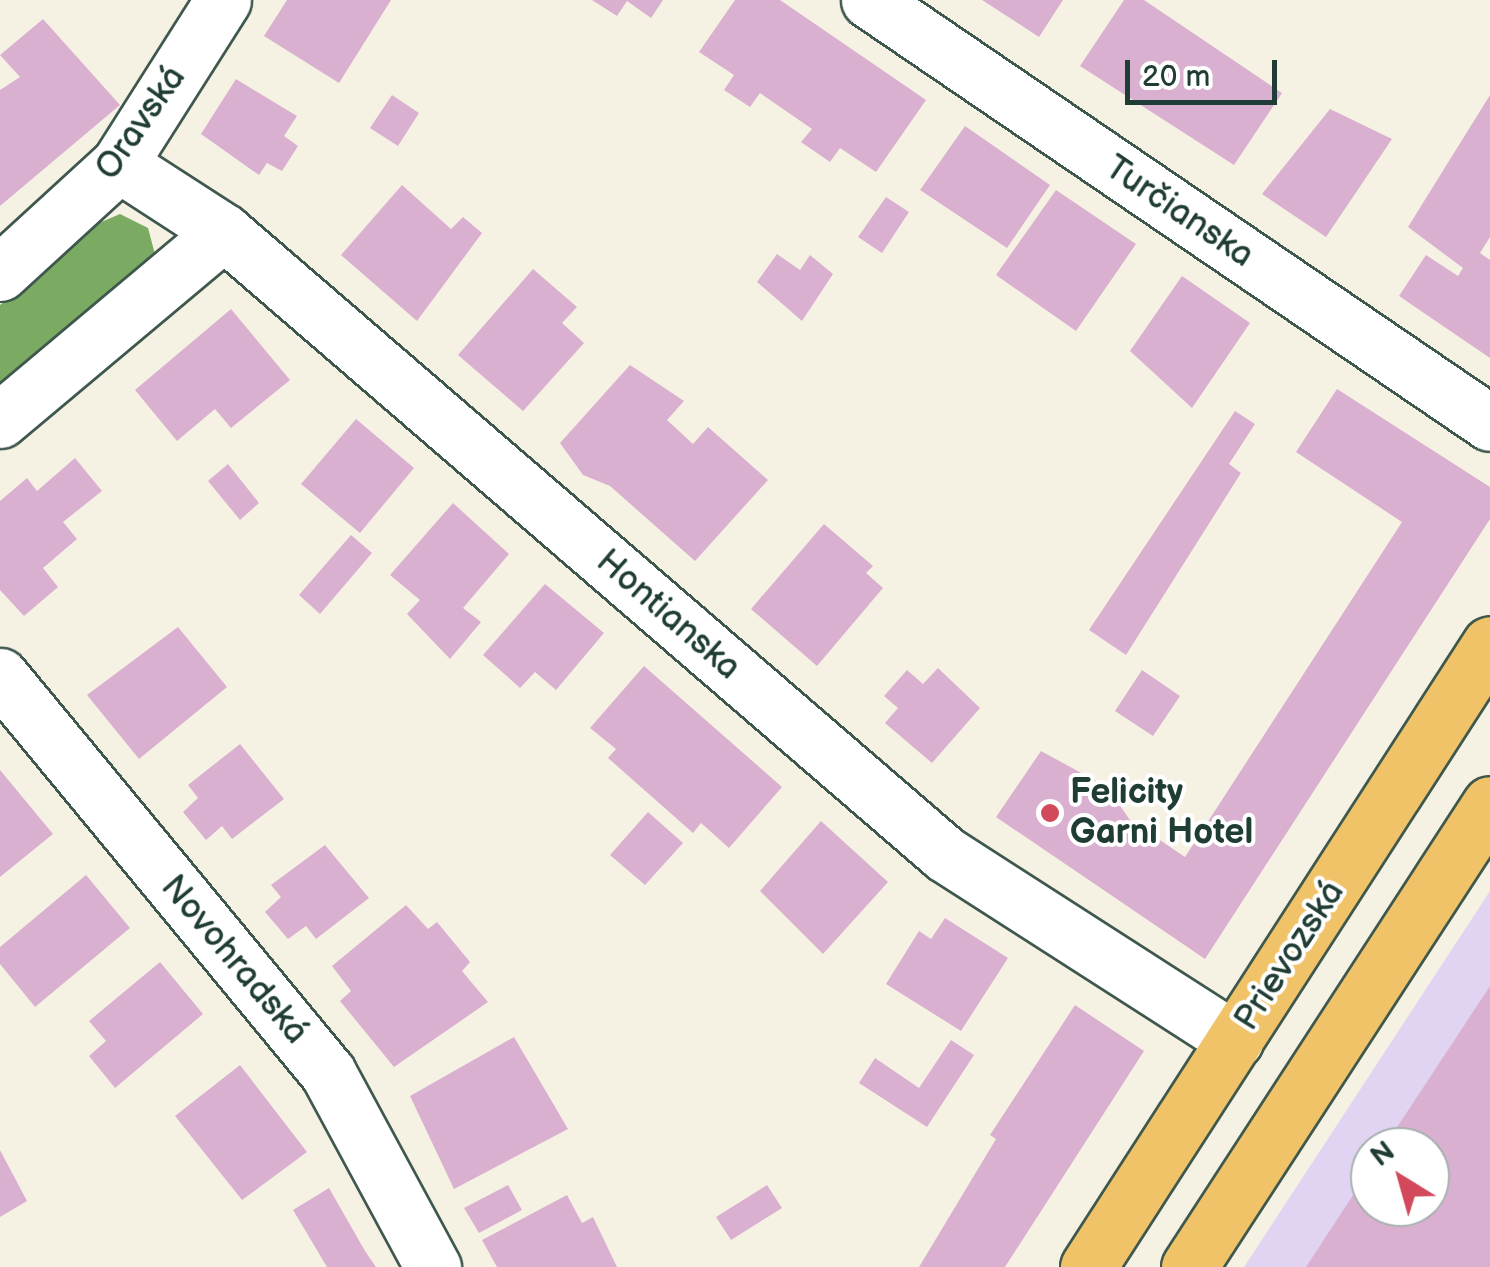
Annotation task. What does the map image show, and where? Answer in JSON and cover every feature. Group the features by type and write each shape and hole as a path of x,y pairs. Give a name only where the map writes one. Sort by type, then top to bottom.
{"main road":[{"name":"Prievozská","path":"1088,1267 1490,644"},
{"path":"1189,1267 1490,804"}],"street":[{"name":"Oravská","path":"0,274 119,164 223,0"},
{"name":"Turčianska","path":"869,0 1490,424"},
{"name":"Hontianska","path":"119,164 224,232 945,854 1235,1040"},
{"path":"0,420 224,232"},
{"name":"Novohradská","path":"0,676 328,1072 433,1267"}],"shaded area":[{"path":"1490,891 1490,1267 1244,1267"}],"green space":[{"path":"120,214 148,228 156,258 0,401 0,305 92,226"}],"building":[{"path":"287,0 391,0 339,83 264,36"},
{"path":"592,0 663,0 651,18 627,1 617,16"},
{"path":"735,0 780,0 926,100 876,172 840,148 830,162 801,142 812,129 760,93 750,107 724,90 734,75 699,52"},
{"path":"982,0 1063,0 1039,37"},
{"path":"1124,0 1144,0 1282,93 1234,165 1080,66"},
{"path":"43,19 120,105 0,206 0,90 20,77 0,55"},
{"path":"236,79 297,116 284,136 298,146 282,171 267,163 259,175 201,134"},
{"path":"392,95 419,113 398,146 370,128"},
{"path":"1490,95 1490,237 1480,253 1490,260 1490,358 1399,296 1426,255 1458,276 1463,268 1408,227"},
{"path":"1330,109 1392,139 1326,237 1262,194"},
{"path":"965,126 1050,185 1007,248 920,190"},
{"path":"402,185 451,229 463,217 482,233 417,321 341,255"},
{"path":"1056,190 1136,244 1076,331 996,275"},
{"path":"886,197 909,212 882,253 858,237"},
{"path":"777,254 800,270 810,255 833,274 802,321 757,282"},
{"path":"533,269 577,307 562,323 584,343 523,411 458,355"},
{"path":"1182,276 1250,323 1192,408 1130,351"},
{"path":"231,309 290,380 231,428 215,409 177,441 135,390"},
{"path":"630,365 684,401 667,420 693,444 708,427 768,480 695,561 610,486 583,475 560,443"},
{"path":"1337,389 1490,487 1490,519 1205,959 996,817 1041,751 1107,787 1130,820 1185,857 1402,522 1296,452"},
{"path":"1235,411 1255,424 1229,464 1241,473 1126,655 1089,630"},
{"path":"356,419 414,468 360,533 301,484"},
{"path":"75,458 102,491 63,522 77,539 43,568 58,587 24,616 0,590 0,501 27,478 37,491"},
{"path":"228,464 259,503 240,520 208,481"},
{"path":"453,503 509,554 463,608 481,622 450,659 407,614 420,600 390,575"},
{"path":"824,524 873,566 866,573 883,588 817,666 751,609"},
{"path":"351,535 372,553 320,614 299,595"},
{"path":"545,584 604,633 556,690 535,672 520,688 483,655"},
{"path":"178,627 227,687 139,759 87,695"},
{"path":"644,666 782,787 729,848 701,823 693,833 608,758 616,749 590,728"},
{"path":"938,668 980,708 932,763 885,723 898,708 884,696 907,670 923,684"},
{"path":"1142,670 1180,696 1153,736 1115,711"},
{"path":"240,744 284,799 232,839 222,826 206,840 183,812 198,798 188,785"},
{"path":"0,770 53,834 0,877"},
{"path":"648,812 683,843 645,885 610,855"},
{"path":"821,821 888,882 823,954 760,891"},
{"path":"325,845 369,898 316,939 306,926 288,939 265,912 281,897 271,885"},
{"path":"86,875 130,928 35,1007 0,964 0,947"},
{"path":"406,905 428,929 437,922 470,962 462,971 488,1002 394,1067 340,1001 351,991 332,966"},
{"path":"945,918 1008,958 961,1031 886,984 919,931 931,939"},
{"path":"160,962 203,1014 115,1088 89,1056 106,1041 89,1021"},
{"path":"1490,986 1490,1267 1306,1267 1350,1200 1350,1227 1450,1227 1450,1127 1397,1127"},
{"path":"1075,1005 1144,1051 1005,1267 919,1267 996,1139 990,1135"},
{"path":"514,1037 568,1129 454,1189 410,1096"},
{"path":"951,1040 974,1055 927,1127 859,1083 875,1058 919,1088"},
{"path":"240,1065 307,1152 242,1200 175,1116"},
{"path":"0,1150 27,1201 0,1217"},
{"path":"508,1185 522,1210 479,1233 464,1208"},
{"path":"767,1185 782,1208 731,1240 716,1217"},
{"path":"329,1188 376,1267 327,1267 293,1210"},
{"path":"567,1195 582,1223 593,1217 617,1267 497,1267 482,1240"}],"place":[{"name":"Felicity Garni Hotel","path":"1050,813"}]}
